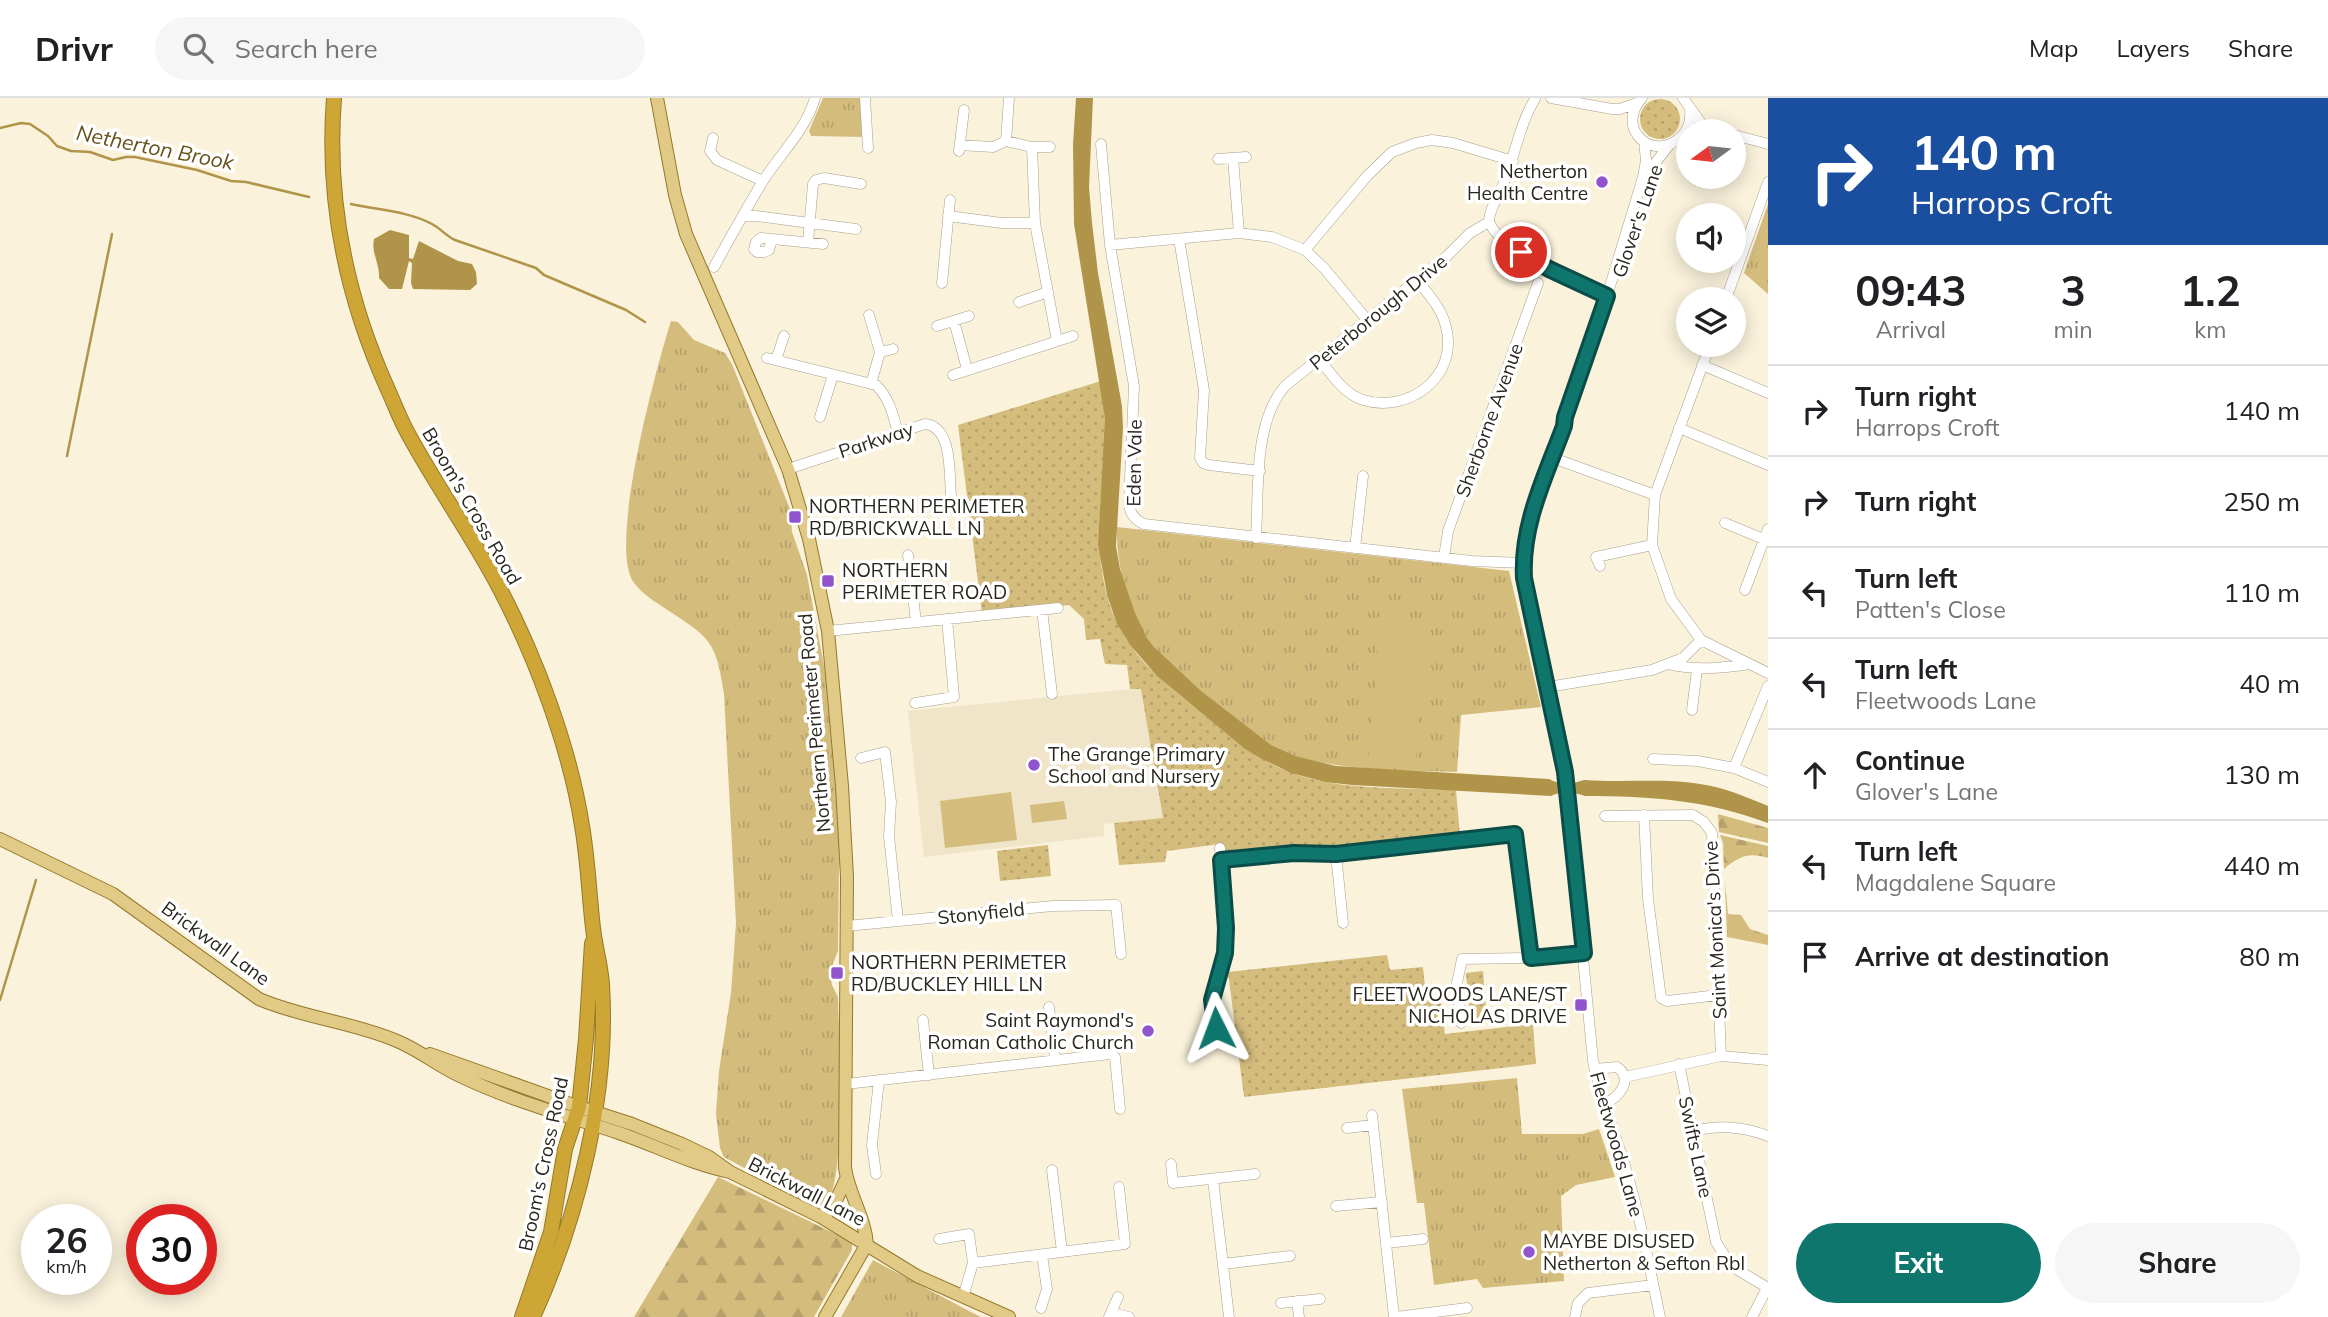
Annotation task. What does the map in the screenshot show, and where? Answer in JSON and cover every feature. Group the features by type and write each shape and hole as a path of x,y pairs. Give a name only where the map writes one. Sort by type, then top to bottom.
{"highway":[{"name":"Broom's Cross Road","path":"334,98 332,145 335,198 346,272 368,342 409,436 500,589 548,700 582,822 593,932 586,1039 586,1117 565,1236 533,1317"},
{"name":"Broom's Cross Road","path":"522,1317 568,1191 586,1117"}],"main road":[{"name":"Northern Perimeter Road","path":"657,98 675,195 686,234 788,469 809,539 828,631 842,786 847,926 844,1156 846,1178 863,1221 867,1244"},
{"name":"Brickwall Lane","path":"0,839 113,894 259,999 348,1024 419,1051 446,1058 702,1166 730,1172 821,1217 917,1276 1009,1317"},
{"path":"821,1217 832,1209 846,1178"},
{"path":"825,1317 867,1244"}],"street":[{"path":"714,267 763,181 799,132 815,98"},
{"path":"865,98 868,148"},
{"path":"1006,141 1009,98"},
{"path":"1535,98 1489,222 1496,234 1530,258 1607,296"},
{"path":"1551,98 1612,109 1620,109 1640,100"},
{"path":"1683,98 1698,119"},
{"path":"1632,125 1632,114 1640,100"},
{"path":"1612,109 1626,117 1644,142 1656,146 1670,144"},
{"path":"1690,109 1690,119"},
{"path":"964,110 959,148 993,147 1006,141 1032,147 1050,146"},
{"path":"713,138 710,151 717,160 763,181"},
{"path":"1746,138 1768,144"},
{"name":"Glover's Lane","path":"1568,802 1565,772 1524,578 1523,547 1537,496 1608,309 1652,167 1676,139"},
{"path":"1304,250 1367,176 1392,152 1432,140 1453,143 1513,160"},
{"name":"Glover's Lane","path":"1566,419 1643,177 1646,160 1644,142"},
{"name":"Eden Vale","path":"1101,144 1110,245 1134,386 1129,502 1133,516 1144,524 1256,538 1523,563"},
{"path":"1032,147 1035,223 1057,341"},
{"path":"1218,159 1246,157"},
{"path":"1233,158 1239,233"},
{"path":"807,242 813,184 816,180 824,177 861,184"},
{"path":"1730,287 1768,182"},
{"path":"942,283 950,200"},
{"path":"743,216 856,229"},
{"path":"948,216 1002,223 1035,223"},
{"name":"Peterborough Drive","path":"1256,538 1264,427 1272,403 1286,386 1447,257 1470,233 1489,222"},
{"path":"1110,245 1239,233 1272,237 1304,250 1324,268 1368,321"},
{"path":"772,239 822,244"},
{"path":"1179,239 1204,390 1200,458 1203,463 1209,465 1260,471"},
{"path":"1320,360 1339,383 1362,400 1385,404 1410,398 1421,392 1437,378 1443,366 1448,341 1443,316 1418,281"},
{"name":"Sherborne Avenue","path":"1444,557 1448,531 1538,283"},
{"path":"1019,302 1048,292"},
{"path":"869,315 880,352 871,384"},
{"path":"937,326 969,316"},
{"path":"954,321 967,369"},
{"path":"784,336 771,359 876,385 885,394 898,433"},
{"path":"953,375 1073,336"},
{"path":"880,352 893,349"},
{"path":"1705,357 1655,495 1652,545 1671,599 1701,640 1768,673"},
{"path":"1702,365 1768,393"},
{"path":"820,416 833,375"},
{"name":"Parkway","path":"788,469 925,424 932,425 942,433 947,449 951,495"},
{"path":"1679,428 1768,465"},
{"path":"1553,458 1655,495"},
{"path":"1355,548 1363,476"},
{"path":"1725,523 1767,537 1745,590"},
{"path":"1600,566 1596,557 1652,545"},
{"path":"908,555 916,622"},
{"path":"828,631 1058,608"},
{"path":"1042,610 1052,694"},
{"path":"915,703 954,697 947,619"},
{"path":"1548,687 1652,670 1682,658 1701,640"},
{"path":"1667,664 1697,669 1720,669 1751,664"},
{"path":"1692,710 1697,669"},
{"path":"1734,768 1768,686"},
{"path":"861,758 886,752 891,802 889,836 898,922"},
{"path":"1653,759 1698,761 1734,768 1768,782"},
{"name":"Fleetwoods Lane","path":"1568,802 1595,1069 1623,1160 1660,1317"},
{"path":"1644,815 1648,899 1661,998 1667,1001 1718,995"},
{"name":"Saint Monica's Drive","path":"1605,816 1693,816 1704,822 1712,833 1721,1056"},
{"path":"1221,860 1294,853 1336,854 1515,834 1531,958"},
{"path":"1216,1028 1212,1000 1226,941 1220,848"},
{"path":"1336,854 1343,923"},
{"name":"Stonyfield","path":"847,926 1053,906 1116,905 1121,954"},
{"path":"1461,1023 1457,982 1462,959 1531,958 1584,953"},
{"path":"1049,1007 1055,1059"},
{"path":"923,1020 929,1075"},
{"path":"846,1084 1110,1054 1115,1057 1120,1109"},
{"path":"1625,1077 1721,1056 1768,1060"},
{"name":"Swifts Lane","path":"1679,1064 1719,1249 1737,1271 1768,1288"},
{"path":"1595,1069 1617,1067 1625,1077 1616,1097 1604,1104"},
{"path":"876,1174 872,1145 879,1080"},
{"path":"1347,1128 1373,1120 1395,1317 1467,1308"},
{"path":"1692,1131 1728,1126 1768,1136"},
{"path":"1171,1164 1173,1183 1256,1171"},
{"path":"1052,1170 1062,1252"},
{"path":"1213,1179 1229,1317"},
{"path":"973,1264 1125,1244 1119,1187"},
{"path":"1336,1206 1382,1202"},
{"path":"939,1239 969,1234 973,1264 963,1297"},
{"path":"1387,1243 1423,1239"},
{"path":"1041,1308 1046,1295 1042,1285 1042,1255"},
{"path":"1223,1264 1290,1256"},
{"path":"1575,1317 1578,1303 1588,1293 1653,1285"},
{"path":"1752,1317 1768,1288"},
{"path":"1118,1297 1110,1315 1129,1317"},
{"path":"1281,1303 1320,1299"},
{"path":"1297,1301 1299,1317"}],"shaded area":[{"path":"1076,98 1093,98 1089,187 1092,223 1098,273 1122,406 1116,546 1120,569 1135,613 1154,647 1201,691 1271,745 1295,756 1336,766 1549,779 1562,783 1584,780 1671,781 1709,785 1768,806 1768,823 1723,809 1656,798 1568,793 1551,796 1325,782 1291,773 1245,749 1157,676 1130,645 1117,624 1107,595 1098,544 1105,419 1074,224 1073,144"},
{"path":"390,230 409,235 409,258 413,259 419,241 458,261 472,264 477,284 470,290 413,289 412,263 409,261 402,289 389,289 379,278 373,244 374,239"},
{"name":"The Grange Primary School and Nursery","path":"1141,688 1163,818 1104,824 1104,836 924,857 908,711"}],"green space":[{"path":"823,98 864,98 866,137 811,136 809,131"},
{"path":"1652,101 1668,101 1678,111 1680,119 1676,119 1676,130 1668,137 1652,137 1642,127 1642,111"},
{"path":"1768,204 1768,294 1744,273"},
{"path":"671,321 678,322 694,340 725,353 732,364 790,509 792,532 807,575 824,666 833,728 838,795 838,951 830,971 832,985 838,997 840,1073 837,1167 833,1190 826,1205 816,1205 803,1200 724,1157 720,1148 716,1114 719,1071 731,993 736,923 721,675 713,650 707,641 690,625 640,590 634,583 627,563 626,533 637,455"},
{"path":"1101,381 1105,428 1100,524 1103,577 1117,622 1137,654 1167,684 1232,738 1275,766 1291,773 1343,785 1456,790 1460,836 1335,852 1229,855 1220,844 1167,851 1165,862 1119,865 1114,823 1163,818 1141,689 1130,689 1127,665 1105,664 1100,639 1086,640 1084,619 1069,605 982,613 958,425"},
{"path":"1117,527 1509,571 1541,707 1461,715 1457,772 1356,767 1317,762 1288,754 1262,739 1200,691 1154,647 1137,621 1125,590"},
{"path":"1380,624 1426,627 1415,768 1368,763"},
{"path":"1011,792 1017,840 945,848 940,801"},
{"path":"1064,801 1067,819 1032,823 1030,805"},
{"path":"1718,814 1768,828 1768,843 1719,832"},
{"path":"1720,835 1768,846 1768,858 1745,856 1724,869"},
{"path":"1048,845 1051,876 1000,881 997,851"},
{"path":"1725,880 1728,914 1741,915 1750,929 1768,935 1768,945 1727,937"},
{"path":"1387,955 1390,970 1423,967 1426,997 1440,996 1445,1034 1533,1024 1536,1064 1244,1097 1228,972"},
{"path":"1483,971 1487,1023 1471,1026 1466,973"},
{"path":"1517,1078 1522,1134 1583,1134 1599,1129 1615,1177 1576,1185 1561,1196 1564,1281 1483,1288 1477,1279 1434,1285 1424,1203 1417,1203 1402,1089"},
{"path":"718,1177 852,1242 852,1250 814,1317 634,1317"},
{"name":"MAYBE DISUSED Netherton & Sefton Rbl","path":"1549,1229 1553,1275 1510,1278 1506,1230"},
{"path":"873,1260 969,1311 981,1317 841,1317"},
{"path":"867,1295 909,1317 856,1317"}],"waterway":[{"name":"Netherton Brook","path":"0,128 21,123 30,124 57,146 71,151 90,152 113,160 135,157 309,197"},
{"name":"Netherton Brook","path":"351,204 423,220 455,240 536,268 544,275 626,310 645,322"},
{"path":"67,456 112,234"},
{"path":"0,1000 36,880"}],"place":[{"name":"Netherton Health Centre","path":"1602,182"},
{"name":"NORTHERN PERIMETER RD/BRICKWALL LN","path":"795,517"},
{"name":"NORTHERN PERIMETER ROAD","path":"828,581"},
{"name":"The Grange Primary School and Nursery","path":"1034,765"},
{"name":"NORTHERN PERIMETER RD/BUCKLEY HILL LN","path":"837,973"},
{"name":"FLEETWOODS LANE/ST NICHOLAS DRIVE","path":"1581,1005"},
{"name":"Saint Raymond's Roman Catholic Church","path":"1148,1031"},
{"name":"MAYBE DISUSED Netherton & Sefton Rbl","path":"1529,1252"}],"route":[{"path":"1216,1028 1212,1000 1225,953 1226,928 1221,860 1294,853 1336,854 1515,834 1531,958 1584,953 1565,772 1524,578 1523,547 1537,496 1553,458 1607,296 1549,269 1521,252"}]}
